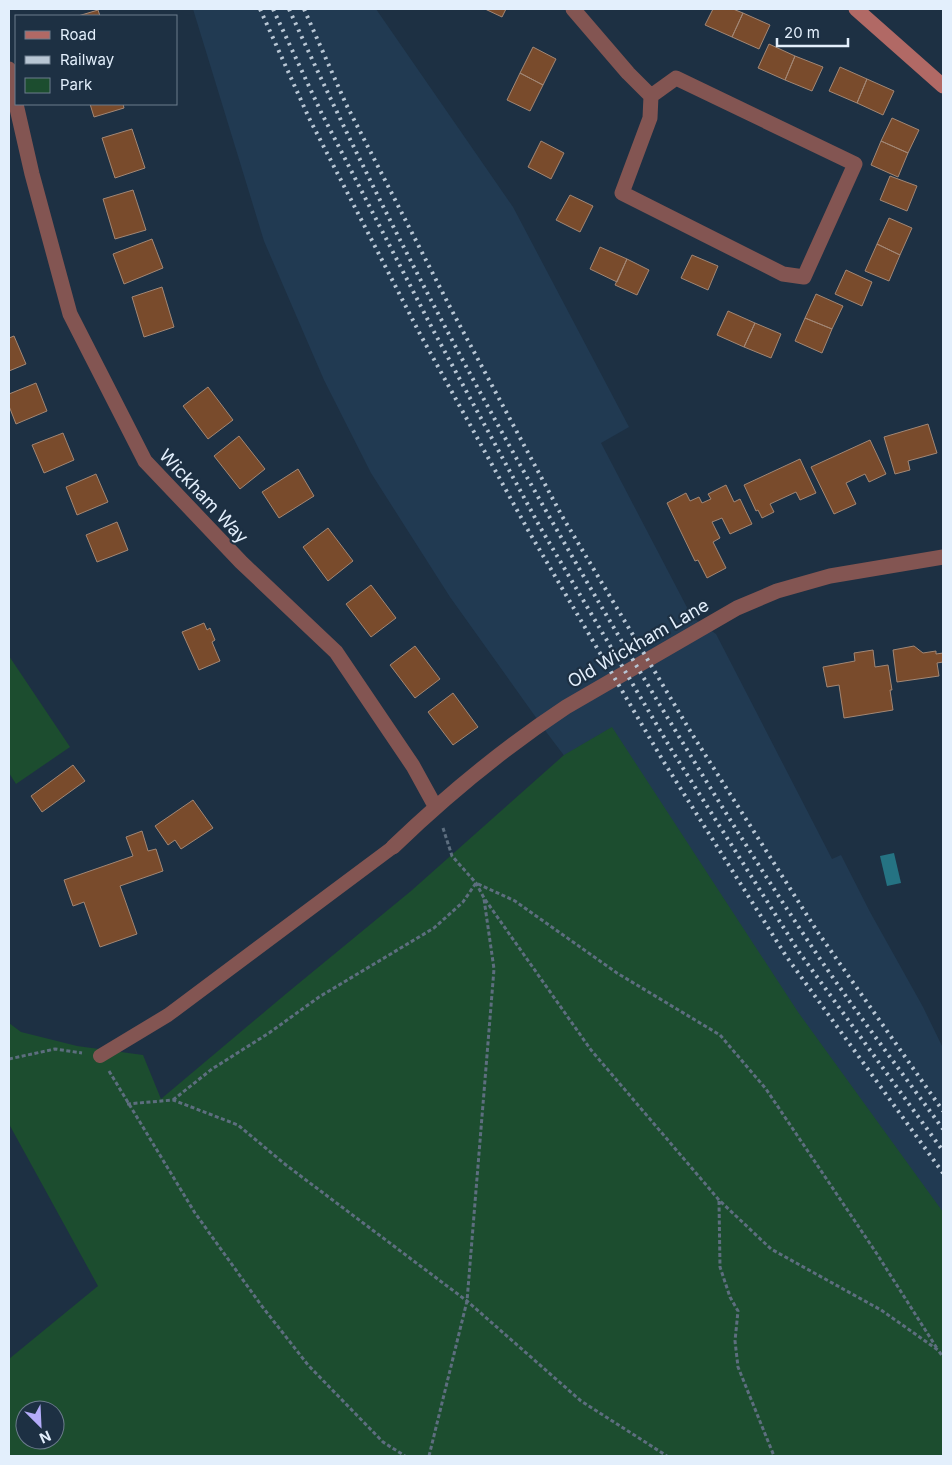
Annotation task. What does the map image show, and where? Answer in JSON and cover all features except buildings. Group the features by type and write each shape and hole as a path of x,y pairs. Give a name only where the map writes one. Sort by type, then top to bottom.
{"street":[{"path":"573,9 628,73 651,96 650,118 622,193 783,274 804,277 855,164 676,78 651,96"},
{"path":"856,9 943,86"},
{"name":"Wickham Way","path":"9,69 15,98"},
{"name":"Wickham Way","path":"16,105 32,174 70,314 144,461 241,562 336,652 412,766 435,806"},
{"name":"Old Wickham Lane","path":"393,847 435,806 531,730 566,706 737,608 777,591 830,576 943,557"}],"lane":[{"path":"100,1056 168,1015 393,847"}],"path":[{"path":"435,806 452,856 476,883 484,898 591,1050 719,1200 771,1250 881,1310 938,1350"},
{"path":"173,1100 212,1069 269,1034 319,998 434,928 463,902 476,883"},
{"path":"476,883 515,900 617,973 720,1035 766,1089 877,1254 943,1357"},
{"path":"429,1456 467,1301 494,969 484,898"},
{"path":"9,1059 56,1049 100,1056 195,1213 261,1305 308,1365 383,1442 405,1456"},
{"path":"128,1104 173,1100 238,1125 286,1165 467,1301 582,1401 668,1456"},
{"path":"719,1200 720,1267 730,1298 738,1311 735,1341 738,1367 774,1456"}],"shaded area":[{"path":"193,9 376,9 513,207 629,427 601,443 692,617 716,634 832,859 841,855 943,1048 943,1257 547,733 450,597 371,473 324,380 264,241"},
{"path":"894,853 901,883 887,886 880,856"}],"green space":[{"path":"9,656 70,747 16,784 9,773"},
{"path":"612,727 798,1012 943,1212 943,1456 9,1456 9,1359 98,1286 9,1124 9,1023 21,1032 77,1046 143,1055 161,1099 411,891 564,755"}],"railway":[{"path":"260,9 309,118 420,334 528,530 662,759 786,956 943,1173"},
{"path":"273,9 321,112 432,328 540,527 671,749 799,952 943,1151"},
{"path":"289,9 364,168 444,326 572,557 686,748 781,900 839,986 943,1129"},
{"path":"304,9 346,104 451,309 562,516 692,734 817,931 943,1111"}]}
